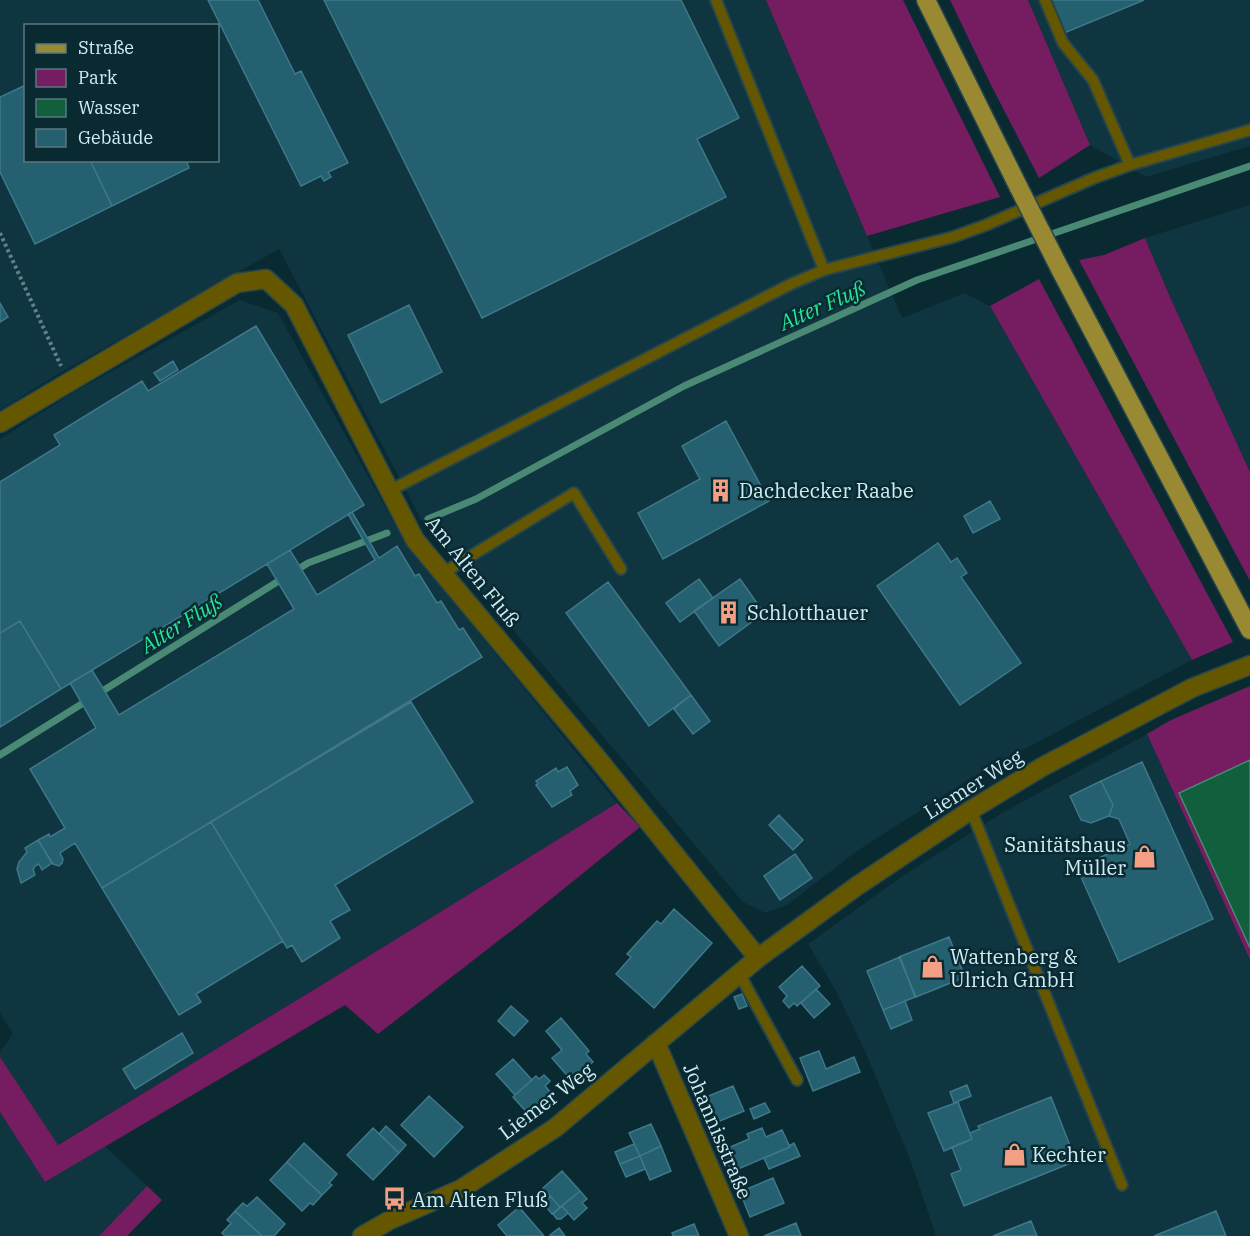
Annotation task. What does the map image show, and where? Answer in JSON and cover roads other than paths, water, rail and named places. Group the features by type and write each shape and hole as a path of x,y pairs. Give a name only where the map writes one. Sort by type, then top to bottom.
{"main road":[{"path":"926,0 1060,269 1250,630"}],"street":[{"name":"Am Alten Fluß","path":"0,423 237,283 266,279 294,305 415,540 598,759 758,958"},
{"name":"Liemer Weg","path":"362,1236 461,1189 555,1128 758,958 857,886 971,810 1042,767 1192,688 1250,665"},
{"name":"Johannisstraße","path":"656,1043 739,1236"}],"lane":[{"path":"716,0 824,270"},
{"path":"1045,0 1063,43 1093,80 1130,165"},
{"path":"389,491 791,284 824,270 953,237 986,225 1061,191 1130,165 1250,130"},
{"path":"443,573 574,493 621,569"},
{"path":"971,810 1122,1185"},
{"path":"739,973 797,1080"}],"water":[{"path":"1250,760 1250,948 1179,793"}],"waterway":[{"name":"Alter Fluß","path":"428,519 476,499 684,386 917,280 1250,166"},
{"name":"Alter Fluß","path":"295,571 308,563 387,533"},
{"name":"Alter Fluß","path":"0,755 285,577"}],"place":[{"name":"Dachdecker Raabe","path":"721,490"},
{"name":"Schlotthauer","path":"729,612"},
{"name":"Sanitätshaus Müller","path":"1144,856"},
{"name":"Wattenberg & Ulrich GmbH","path":"932,967"},
{"name":"Kechter","path":"1014,1154"},
{"name":"Am Alten Fluß","path":"394,1199"}]}
